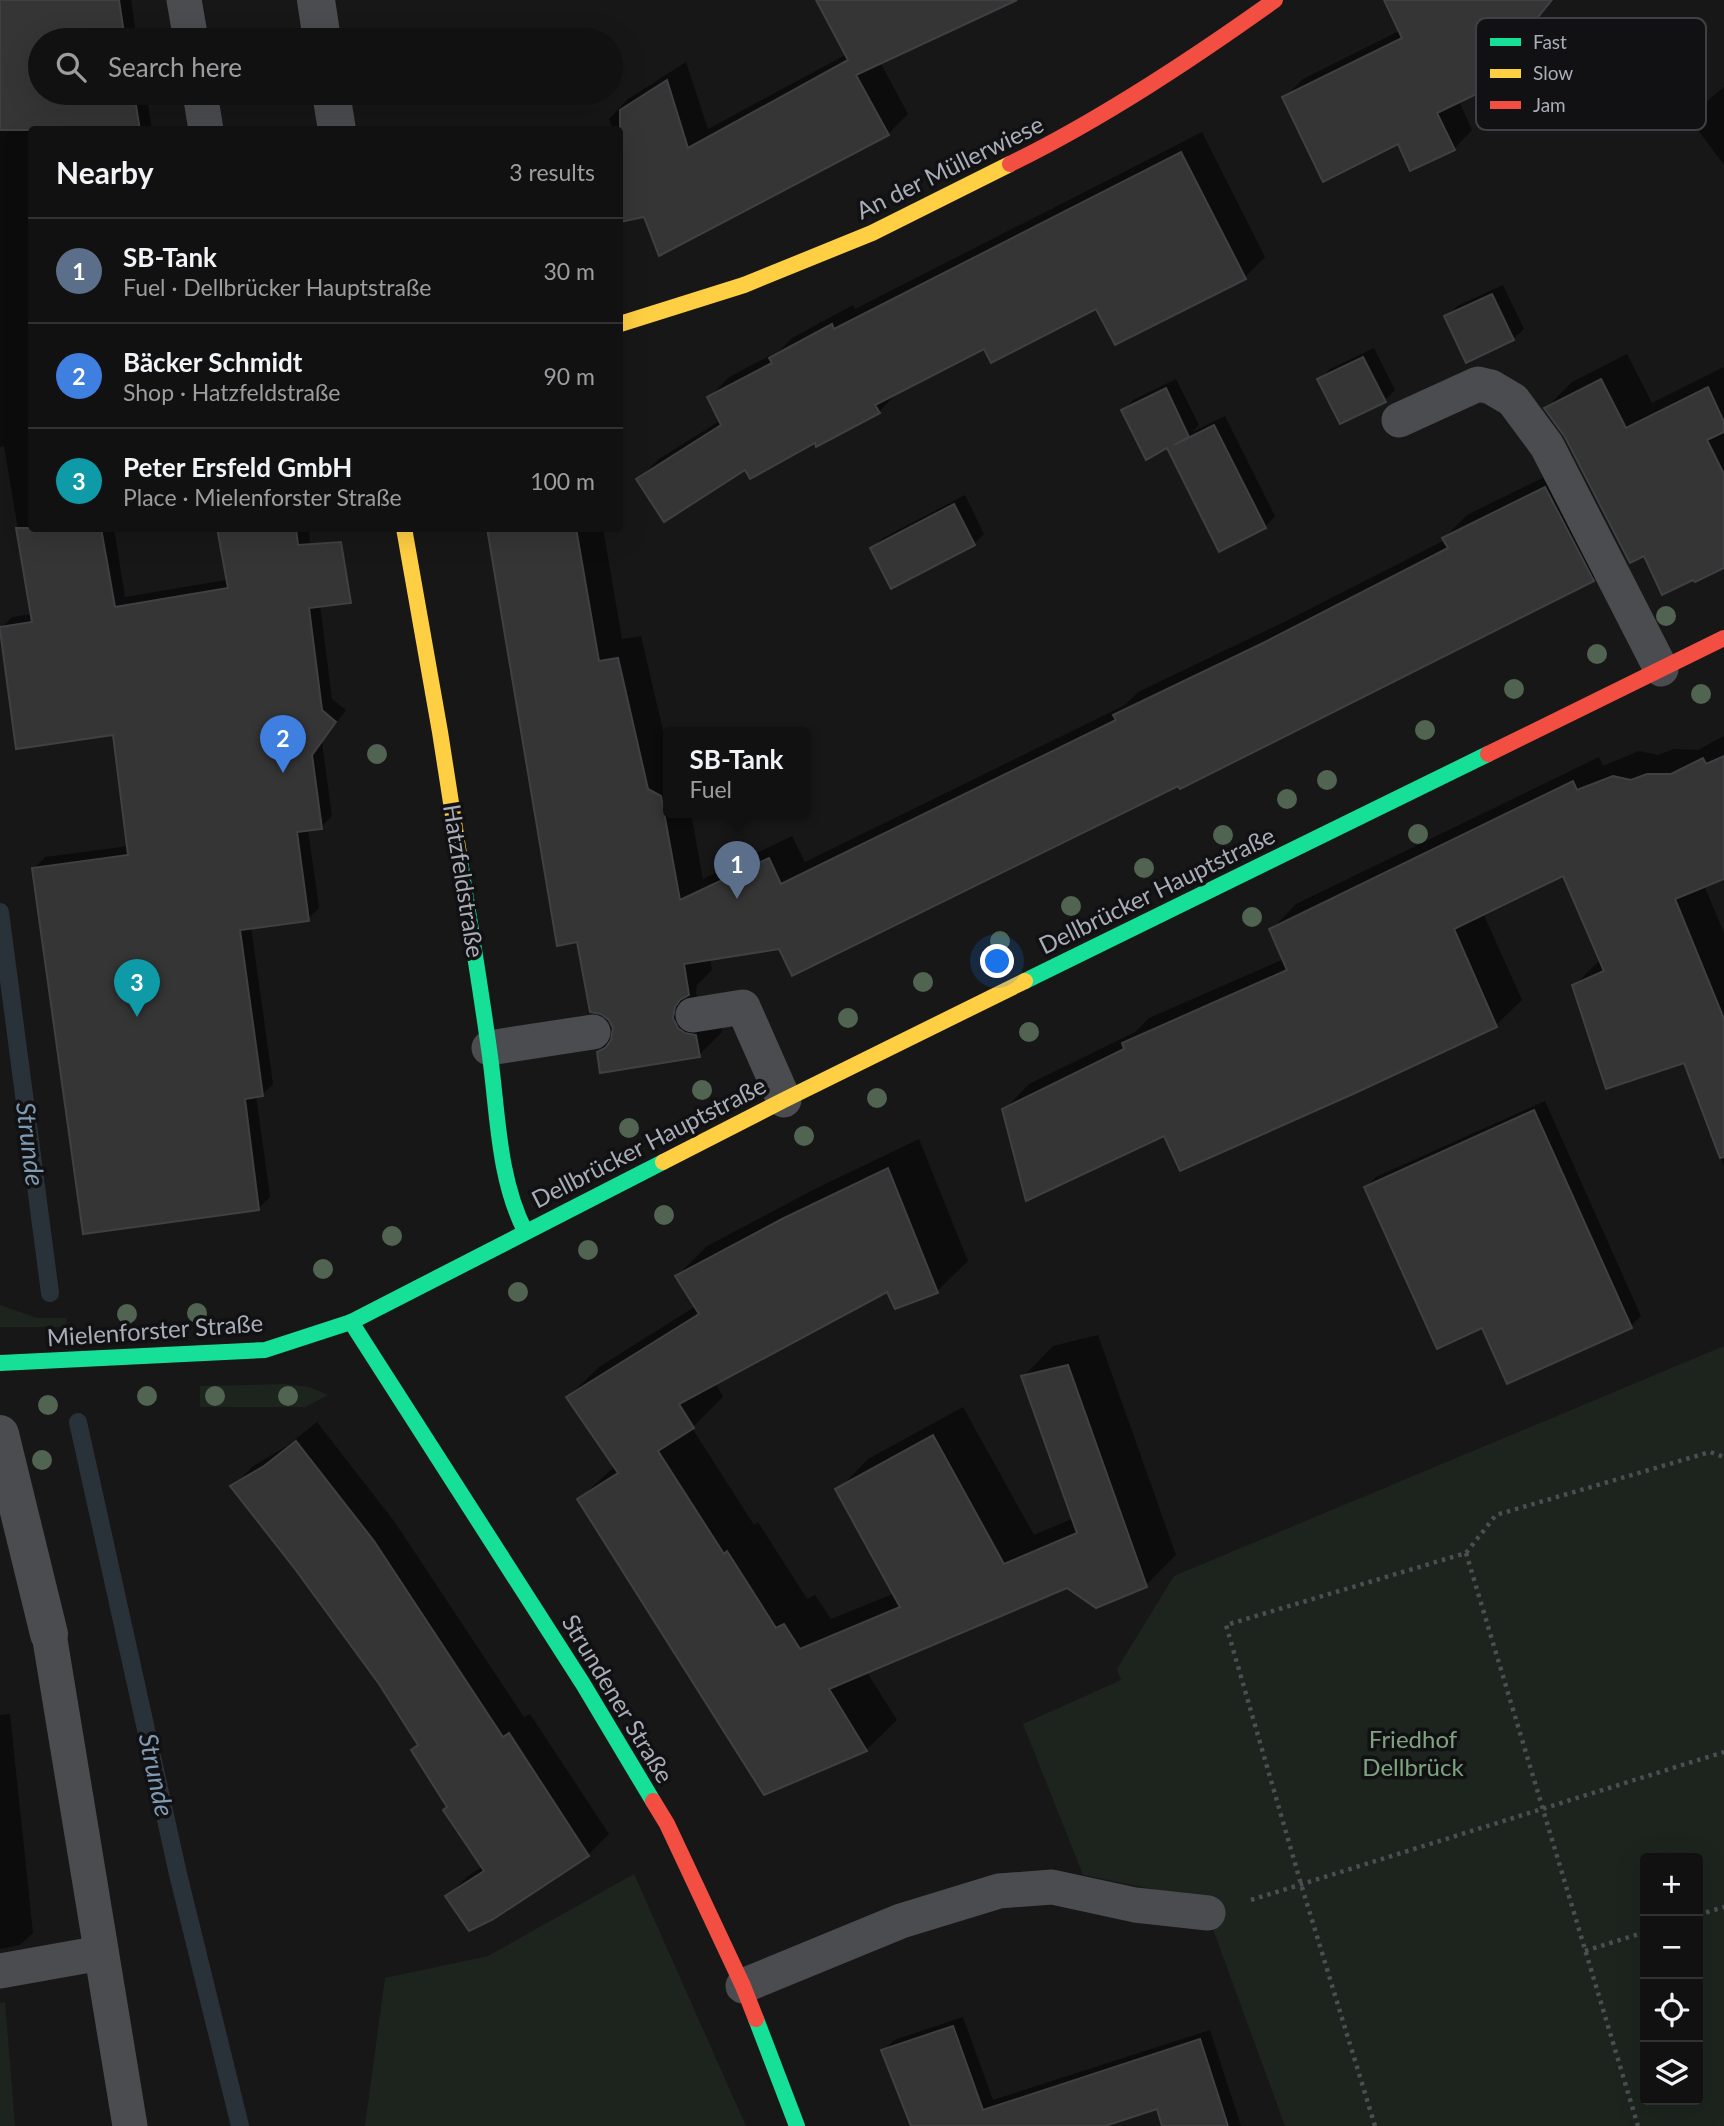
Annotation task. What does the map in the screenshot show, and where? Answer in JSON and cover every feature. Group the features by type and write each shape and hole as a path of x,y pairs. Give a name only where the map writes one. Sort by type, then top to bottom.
{"street":[{"path":"316,0 320,28"},
{"name":"An der Müllerwiese","path":"623,323 744,285 897,221 1055,142 1216,42 1275,0"},
{"path":"333,105 336,126"},
{"name":"Hatzfeldstraße","path":"405,532 442,746 508,1186 525,1231"},
{"name":"Dellbrücker Hauptstraße","path":"351,1322 784,1100 1724,638"},
{"name":"Mielenforster Straße","path":"0,1363 265,1350 351,1322"},
{"name":"Strundener Straße","path":"351,1322 583,1684 667,1824 743,1986 797,2126"},
{"path":"0,1434 49,1634"}],"lane":[{"path":"184,0 189,28"},
{"path":"202,105 205,126"},
{"path":"1399,420 1478,384 1491,387 1513,400 1547,446 1661,669"},
{"path":"693,1015 743,1007 784,1100"},
{"path":"489,1048 593,1032"},
{"path":"49,1634 130,2126"},
{"path":"743,1986 901,1921 999,1891 1052,1887 1135,1905 1208,1913"},
{"path":"0,1971 101,1953"}],"path":[{"path":"1375,2126 1226,1625 1466,1553 1496,1515 1710,1452 1724,1457"},
{"path":"1466,1553 1638,2126"},
{"path":"1208,1913 1724,1752"},
{"path":"1703,1913 1724,1907"},
{"path":"1585,1951 1640,1934"}],"green space":[{"path":"0,1305 37,1318 66,1318 67,1327 0,1327"},
{"name":"Friedhof Dellbrück","path":"1724,1346 1724,2126 1285,2126 1202,1899 1083,1875 1023,1724 1121,1680 1117,1669 1174,1576"},
{"path":"286,1384 309,1387 328,1395 305,1407 200,1407 200,1386"},
{"path":"634,1874 746,2126 365,2126 385,1978 488,1956"},
{"path":"5,2002 15,2126 0,2126 0,2003"}],"building":[{"path":"0,0 119,0 123,28 28,28 28,105 136,105 139,126 28,126 28,130 0,130"},
{"path":"816,0 1017,0 856,75 889,135 659,256 644,217 623,221 623,126 620,126 620,110 667,80 688,148 848,60"},
{"path":"1384,0 1552,0 1537,18 1476,18 1476,94 1437,113 1455,150 1410,171 1398,144 1323,182 1282,97 1402,38"},
{"path":"1181,152 1246,279 1115,345 1096,309 991,363 984,349 875,405 880,413 816,447 815,443 750,479 745,470 664,522 636,479 721,425 707,397 772,363 769,358 832,324 834,329"},
{"path":"1492,294 1514,340 1466,363 1444,316"},
{"path":"1363,357 1386,402 1340,424 1317,379"},
{"path":"1601,379 1626,428 1708,387 1724,422 1724,432 1707,440 1724,474 1724,568 1662,595 1644,556 1630,563 1565,437 1544,408"},
{"path":"1166,388 1189,437 1174,445 1214,425 1266,528 1219,552 1167,448 1146,460 1121,410"},
{"path":"1545,487 1594,581 1180,789 1178,786 792,976 779,949 684,964 689,995 675,1007 673,1018 678,1028 685,1033 696,1035 700,1057 600,1073 597,1052 605,1048 611,1040 613,1028 609,1020 601,1014 590,1012 577,942 557,946 488,532 577,532 599,661 618,658 648,789 661,796 680,900 769,858 781,884 1116,720 1113,715 1261,644 1448,548 1442,538"},
{"path":"954,504 975,545 891,589 870,548"},
{"path":"16,528 28,528 28,532 102,532 115,607 228,588 218,532 296,532 298,545 341,542 351,603 309,608 322,710 336,722 312,755 322,829 297,832 309,921 240,930 263,1096 245,1099 259,1210 83,1234 32,868 128,855 113,735 16,749 0,627 32,622"},
{"path":"1724,756 1724,879 1675,899 1724,1019 1724,1157 1720,1158 1684,1063 1606,1089 1572,985 1604,971 1563,876 1454,929 1497,1027 1180,1171 1164,1136 1026,1201 1002,1109 1124,1049 1122,1043 1287,970 1269,929 1573,781 1577,790 1613,776 1631,780 1647,774 1671,774 1703,758 1706,764"},
{"path":"1534,1110 1632,1328 1507,1384 1482,1328 1437,1349 1364,1187"},
{"path":"888,1168 938,1293 895,1309 887,1292 679,1404 694,1428 658,1451 724,1554 727,1551 776,1628 784,1624 800,1649 900,1607 835,1489 933,1435 1004,1564 1077,1533 1021,1376 1068,1365 1147,1587 1096,1608 1067,1588 829,1689 867,1751 764,1795 577,1499 618,1473 566,1397 699,1314 675,1276 782,1219"},
{"path":"296,1441 374,1541 503,1737 509,1733 589,1856 492,1920 469,1931 445,1896 484,1871 443,1810 447,1807 411,1750 418,1745 379,1684 230,1486 264,1466"},
{"path":"953,2026 983,2110 1200,2039 1228,2126 1162,2126 1157,2109 1105,2126 911,2126 881,2050"}],"waterway":[{"name":"Strunde","path":"0,912 50,1293"},
{"name":"Strunde","path":"78,1422 178,1874 240,2126"}],"traffic: fast":[{"path":"1025,981 1488,754"},
{"path":"459,854 486,1025 504,1165 509,1188 525,1231"},
{"path":"0,1363 265,1350 351,1322 663,1162"},
{"path":"351,1322 583,1684 653,1801"},
{"path":"756,2019 797,2126"}],"traffic: slow":[{"path":"623,323 744,285 872,233 1010,164"},
{"path":"405,532 459,854"},
{"path":"663,1162 1025,981"}],"traffic: jam":[{"path":"1010,164 1146,88 1275,0"},
{"path":"1488,754 1724,638"},
{"path":"653,1801 667,1824 756,2019"}],"place":[{"name":"Bäcker Schmidt","path":"283,773"},
{"name":"SB-Tank","path":"737,899"},
{"name":"Peter Ersfeld GmbH","path":"137,1017"}]}
